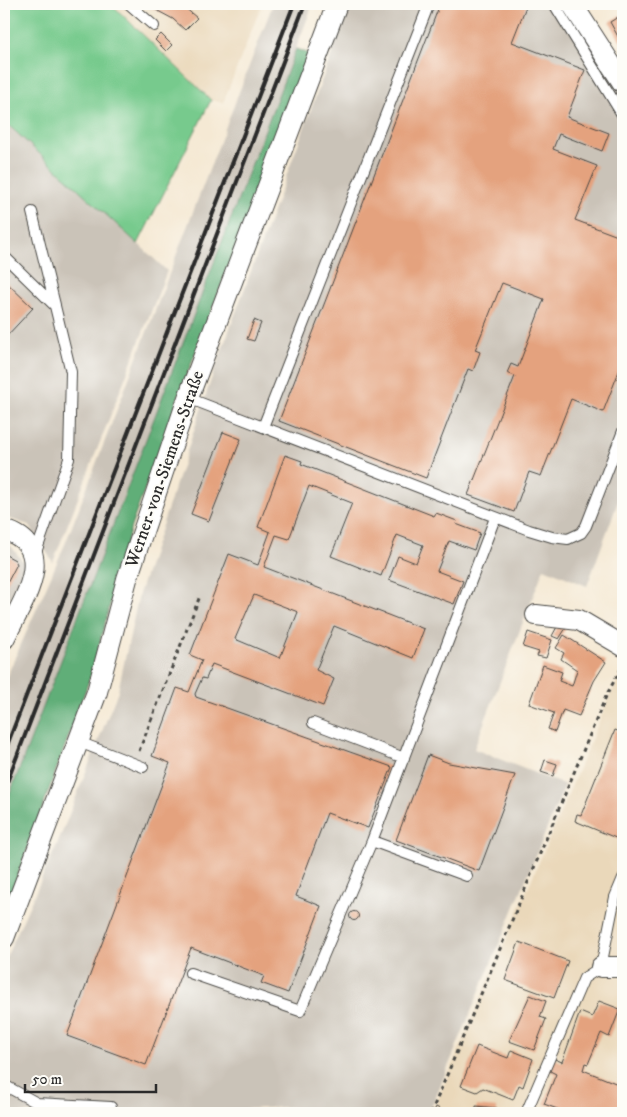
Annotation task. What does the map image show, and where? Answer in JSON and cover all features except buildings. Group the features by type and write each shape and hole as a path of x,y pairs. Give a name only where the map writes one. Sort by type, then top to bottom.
{"street":[{"name":"Werner-von-Siemens-Straße","path":"4,938 79,742 106,665 127,580 188,398 337,4"},
{"path":"572,4 623,83"},
{"path":"4,530 22,538 33,559 33,579 4,639"},
{"path":"536,615 579,620 623,646"},
{"path":"601,966 623,968"}],"lane":[{"path":"129,4 154,26"},
{"path":"263,427 429,4"},
{"path":"554,4 623,116"},
{"path":"32,212 71,372 69,459 33,559"},
{"path":"4,256 55,306"},
{"path":"188,398 495,518 560,539 575,537 581,533 590,518 623,430"},
{"path":"190,973 300,1011 372,842 495,518"},
{"path":"313,723 404,758"},
{"path":"79,742 139,765"},
{"path":"372,842 467,876"},
{"path":"526,1113 584,978 601,966 615,897 623,878"},
{"path":"4,1085 37,1103 111,1108"}],"path":[{"path":"139,765 200,596"},
{"path":"431,1113 606,694 623,665"}],"shaded area":[{"path":"109,4 262,4 223,103 211,100"},
{"path":"273,4 313,4 4,809 4,683 66,542"},
{"path":"350,4 569,4 623,94 623,488 587,586 544,568 474,749 565,785 429,1113 339,1113 288,1107 155,1113 4,1113 4,962 59,840 118,691 139,594 213,374"},
{"path":"4,117 167,271 53,562 29,525 4,517"},
{"path":"4,541 7,541 31,572 4,627"},
{"path":"623,672 623,1113 432,1113 612,691"}],"green space":[{"path":"4,4 111,4 211,100 138,244 4,121"},
{"path":"296,49 310,54 177,401 131,527 91,675 4,913 4,809"}],"railway":[{"path":"4,753 294,4"},
{"path":"4,790 305,4"}]}
